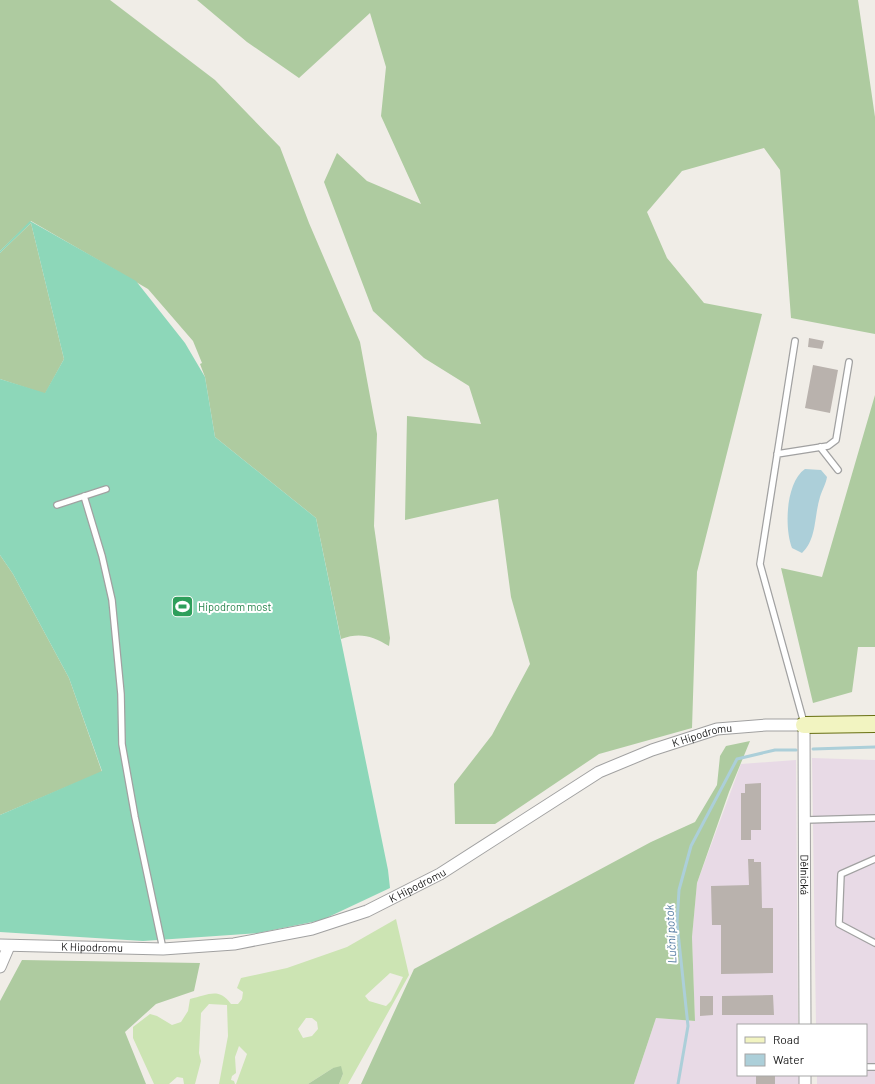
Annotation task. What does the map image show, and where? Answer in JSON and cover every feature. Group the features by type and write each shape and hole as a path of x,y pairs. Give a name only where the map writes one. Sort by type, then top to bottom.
{"street":[{"path":"804,725 875,724"},
{"name":"K Hipodromu","path":"4,945 163,949 234,944 312,929 367,911 440,874 599,772 652,750 718,730 766,725 804,725"},
{"name":"Dělnická","path":"804,725 805,1024"},
{"path":"0,967 4,945"}],"lane":[{"path":"795,341 760,564 804,725"},
{"path":"777,454 828,446 836,440 849,362"},
{"path":"820,447 838,470"},
{"path":"57,505 106,489"},
{"path":"84,496 102,556 112,600 120,694 122,744 135,817 163,949"},
{"path":"805,820 875,818"},
{"path":"875,859 841,874 838,924 875,944"}],"shaded area":[{"path":"812,758 875,760 875,1084 817,1084 817,1076 867,1076 867,1024 816,1024"},
{"path":"796,760 798,1024 737,1024 737,1076 799,1076 799,1084 634,1084 656,1018 695,1021 692,937 697,883 741,764"}],"green space":[{"path":"0,0 110,0 215,80 280,147 309,223 360,342 377,434 374,526 390,638 389,646 366,636 354,636 341,639 316,518 215,437 205,377 200,364 202,363 193,341 148,289 31,221 0,251"},
{"path":"197,0 858,0 875,117 875,334 791,318 780,170 764,148 682,171 647,212 667,258 704,303 762,314 697,572 692,728 599,754 495,824 455,824 454,784 492,735 530,664 511,597 498,499 405,520 407,416 481,424 469,386 424,358 373,311 324,182 337,153 367,181 421,204 381,116 386,67 370,13 299,78 247,42"},
{"name":"Hipodrom most","path":"30,221 136,281 185,343 205,377 215,437 316,518 388,870 390,888 322,920 258,933 143,941 0,932 0,815 102,771 69,678 13,574 0,555 0,379 45,393 64,359 31,223 0,253 0,251"},
{"path":"31,223 64,359 45,394 0,379 0,253"},
{"path":"875,395 875,647 858,647 852,692 813,703 781,568 822,577"},
{"path":"0,555 13,574 69,678 102,772 0,815"},
{"path":"750,741 729,792 697,883 692,937 695,1021 656,1018 634,1084 361,1084 414,969 651,842 695,822 717,785 720,756 726,746"},
{"path":"396,919 409,975 348,1084 339,1084 343,1074 333,1068 308,1084 236,1084 247,1054 239,1046 235,1057 236,1073 232,1076 231,1080 234,1081 235,1084 219,1084 228,1036 227,1005 209,1004 201,1013 199,1053 201,1061 195,1084 184,1084 183,1078 177,1077 169,1084 154,1084 133,1038 133,1027 150,1014 157,1016 172,1025 181,1022 188,1011 190,999 208,994 218,994 222,995 231,1004 238,1004 242,999 243,992 237,988 241,978 287,968 347,947","holes":["390,973 403,977 391,1001 386,1006 369,1001 365,996","306,1018 312,1018 317,1022 318,1029 312,1036 303,1038 298,1029"]},
{"path":"22,960 200,963 194,991 156,1004 125,1032 146,1084 0,1084 0,1001"},
{"path":"341,1066 343,1074 339,1084 308,1084 333,1068"}],"water":[{"path":"805,469 821,470 827,477 818,504 813,534 807,547 802,553 792,548 789,539 788,506 790,494 794,484 799,475"}],"building":[{"path":"809,338 824,341 822,349 808,347"},
{"path":"813,365 838,370 830,413 805,408"},
{"path":"761,783 761,830 751,830 751,840 741,840 741,793 745,793 745,784"},
{"path":"748,859 754,859 754,862 761,862 762,908 773,908 773,973 721,974 721,925 712,925 711,886 749,885"},
{"path":"773,995 774,1015 722,1015 722,996"},
{"path":"700,996 713,996 713,1015 700,1016"},
{"path":"756,1076 775,1076 775,1084 756,1084"}],"waterway":[{"name":"Luční potok","path":"813,749 875,747"},
{"name":"Luční potok","path":"678,1084 688,1026 677,923 679,890 691,846 737,759 775,750 796,750"}],"place":[{"name":"Hipodrom most","path":"182,607"}]}
